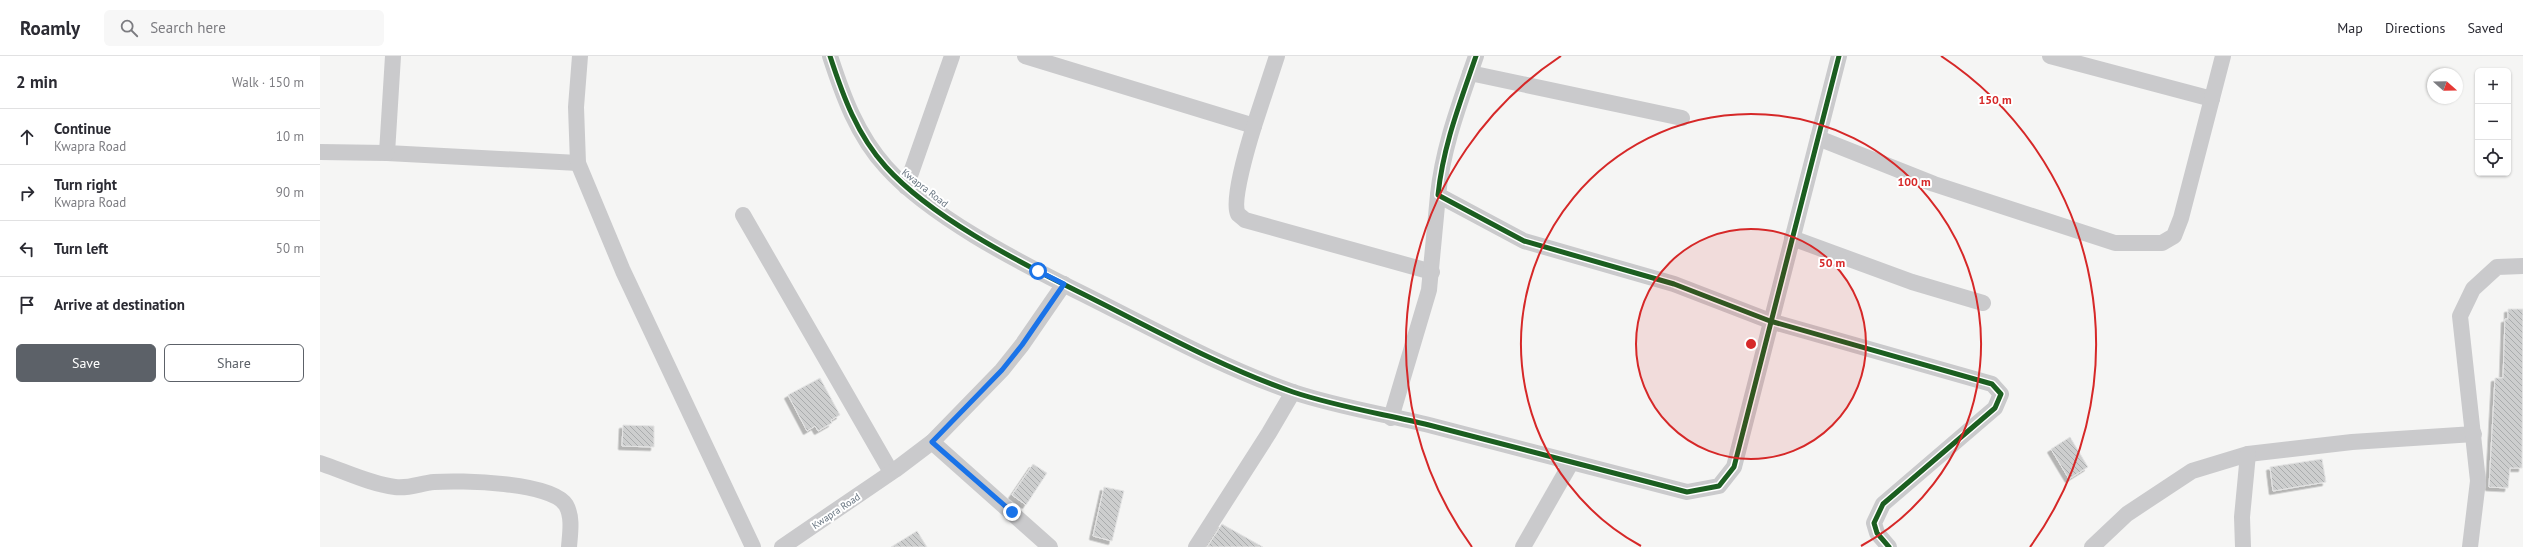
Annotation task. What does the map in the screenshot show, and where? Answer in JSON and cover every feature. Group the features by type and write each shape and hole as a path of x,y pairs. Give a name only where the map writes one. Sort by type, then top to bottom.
{"street":[{"path":"387,153 393,56"},
{"path":"580,56 576,107 578,163 623,271 753,547"},
{"name":"Kwapra Road","path":"782,547 932,442 993,381 1022,345 1064,284 983,239 906,187 875,154 854,122 841,91 830,56"},
{"path":"906,187 952,56"},
{"path":"1025,56 1254,126"},
{"path":"1277,56 1254,126 1242,174 1237,204 1238,214 1245,220 1432,272"},
{"path":"1391,418 1424,316 1432,272 1442,160 1454,116 1476,56"},
{"path":"1064,284 1223,362 1293,392 1357,411 1426,424 1687,492 1719,486 1734,467 1770,321 1839,56"},
{"path":"2050,56 2212,99"},
{"path":"1818,138 1934,184 2115,243 2162,243 2174,236 2181,218 2223,56"},
{"path":"1470,73 1682,118"},
{"path":"320,152 387,153 578,163"},
{"path":"1438,195 1524,241 1674,284 1770,321 1992,384 2001,394 1995,408 1882,504 1874,524 1877,533 1889,547"},
{"path":"742,215 891,472"},
{"path":"1792,238 1912,282 1983,303"},
{"path":"2470,547 2478,481 2460,316 2473,289 2496,267 2523,266"},
{"path":"1196,547 1265,440 1293,392"},
{"path":"2092,547 2127,514 2192,471 2248,454 2352,442 2474,434"},
{"path":"932,442 1050,547"},
{"path":"2243,547 2242,517 2248,454"},
{"path":"1523,547 1571,462"},
{"path":"320,463 396,487 434,482 495,483 546,492 558,497 566,505 570,519 570,547"}],"building":[{"path":"2508,309 2523,309 2522,468 2510,468 2508,488 2489,487 2495,378 2503,378 2505,319 2508,319"},
{"path":"820,378 840,415 831,420 832,423 818,431 815,426 807,431 788,395"},
{"path":"623,425 654,426 654,447 622,446"},
{"path":"2070,437 2088,467 2069,479 2051,449"},
{"path":"2322,459 2326,482 2273,491 2270,467"},
{"path":"1033,464 1047,473 1026,505 1012,495"},
{"path":"1104,487 1124,491 1112,541 1093,536"},
{"path":"1222,524 1263,547 1207,547"},
{"path":"917,531 927,547 891,547"}],"cycle path":[{"path":"830,56 840,86 852,114 867,142 886,167 904,185 949,220 974,236 1051,278 1155,331 1237,370 1293,392 1344,406 1429,425 1687,492 1719,486 1734,467 1839,56"},
{"path":"1476,56 1448,142 1440,177 1438,195 1524,241 1674,284 1770,321 1992,384 2001,394 1995,408 1883,504 1874,523 1877,533 1889,547"}],"route":[{"path":"1012,512 932,442 1002,370 1022,345 1064,284 1038,271"}]}
